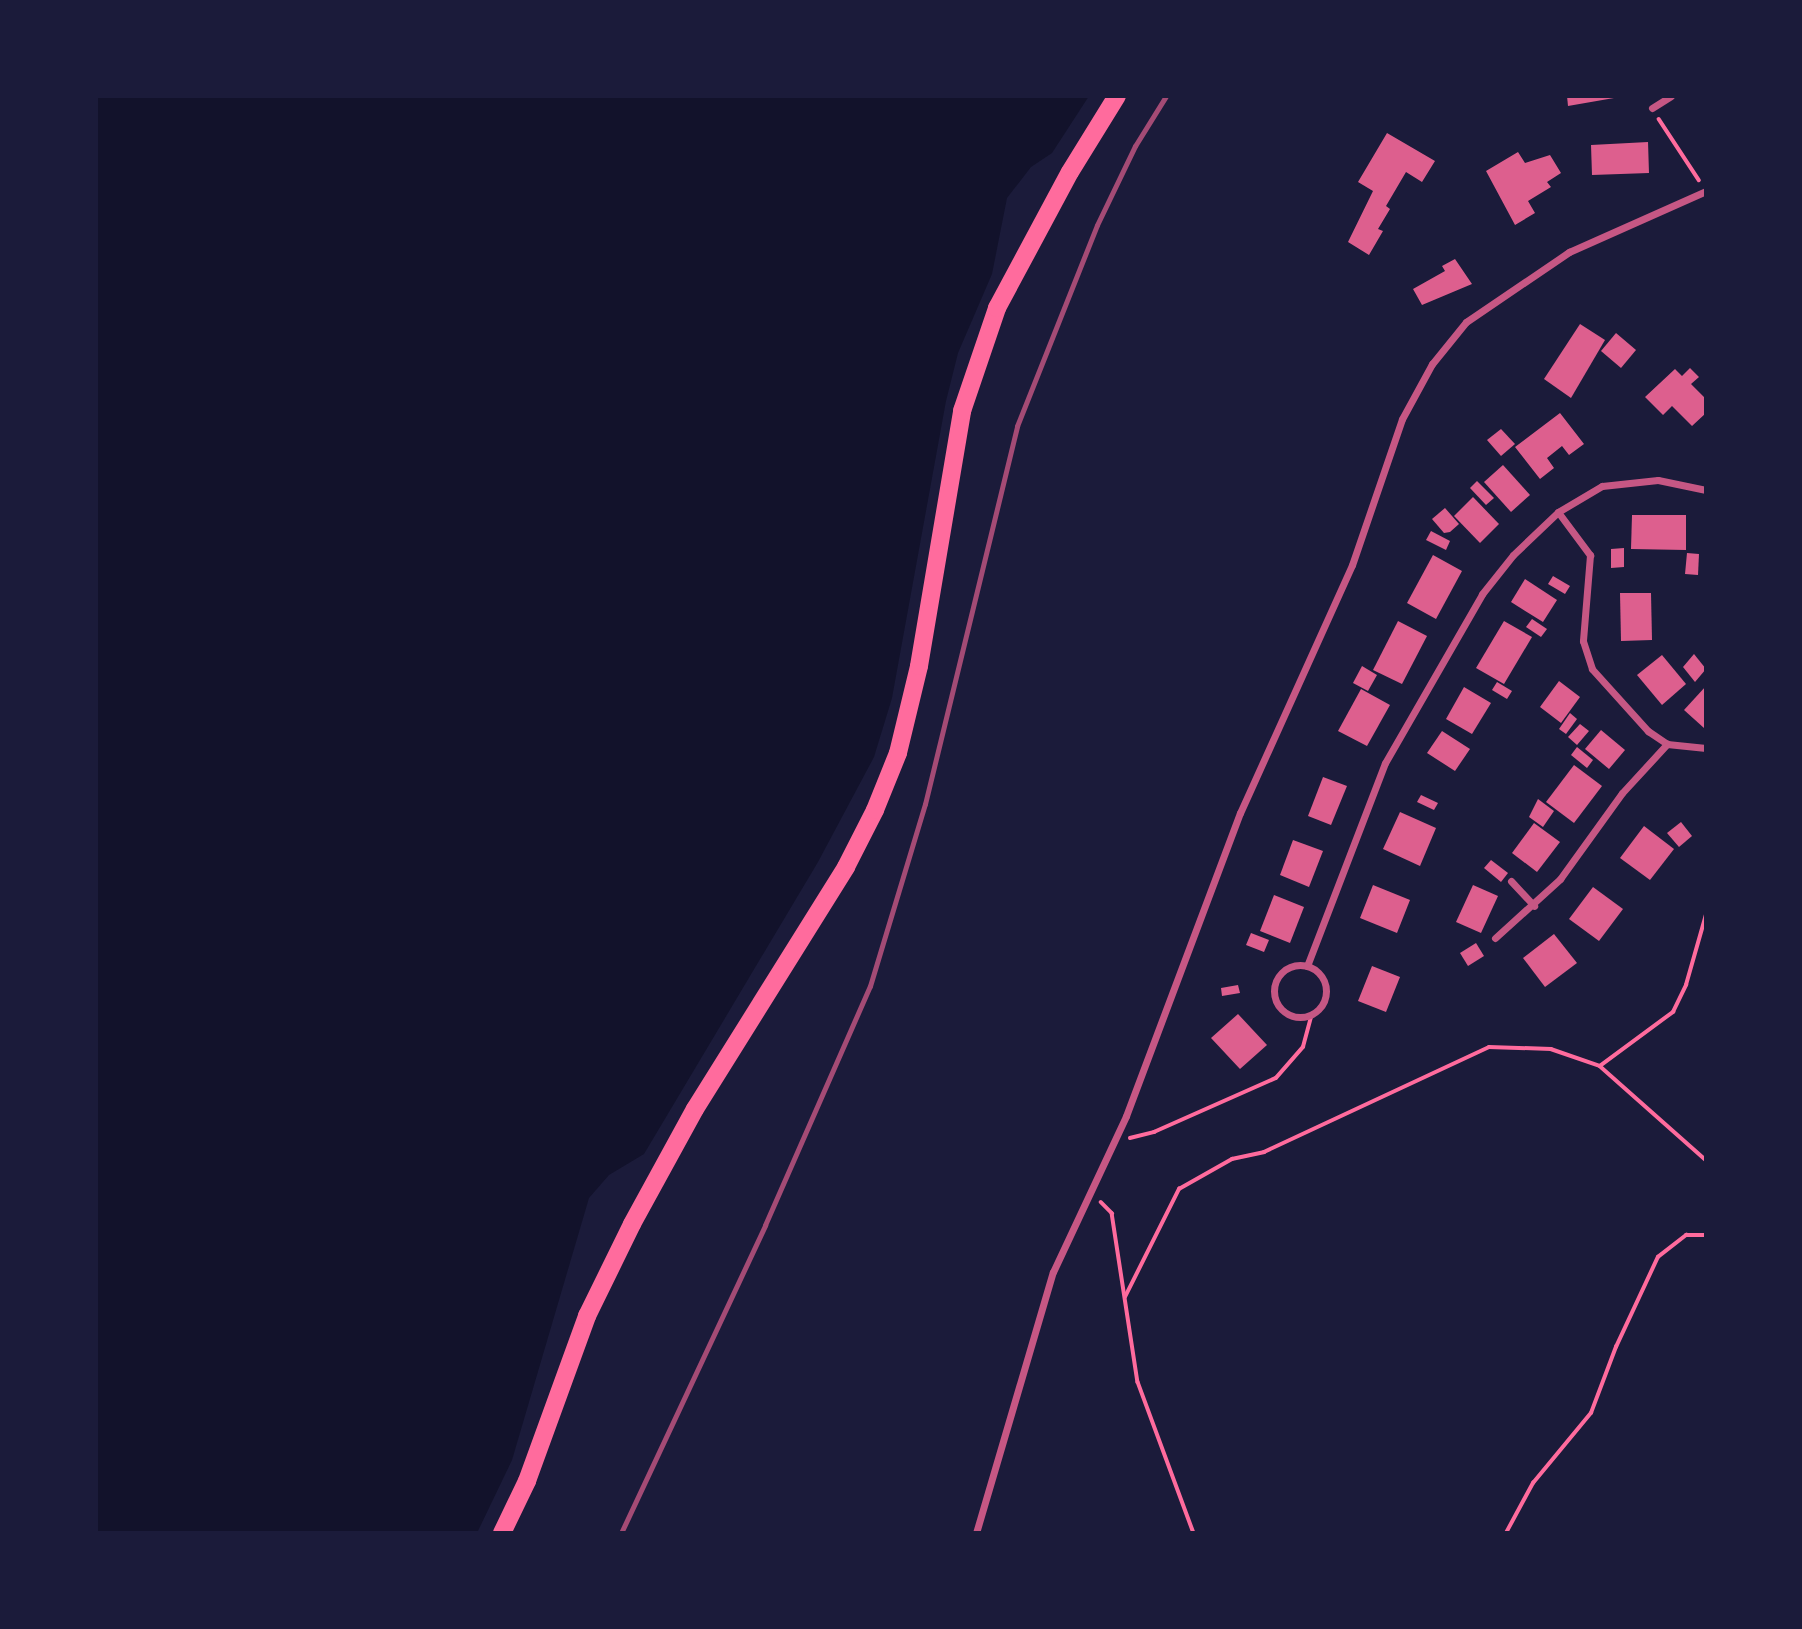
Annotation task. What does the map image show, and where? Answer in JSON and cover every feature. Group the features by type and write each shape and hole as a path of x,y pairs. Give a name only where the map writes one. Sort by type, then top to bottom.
{"main road":[{"path":"502,1533 527,1481 587,1316 632,1224 695,1109 846,867 875,810 898,753 919,666 962,411 998,308 1070,172 1117,96"}],"street":[{"path":"1652,108 1671,96"},
{"path":"976,1533 1053,1272 1114,1142 1240,813 1352,565 1402,419 1432,364 1466,322 1569,252 1706,191"},
{"path":"1307,966 1385,763 1482,594 1527,539 1558,512 1602,486 1658,480 1706,491"},
{"path":"1558,512 1590,555 1585,656 1617,699 1667,744 1706,748"},
{"path":"1495,938 1534,906 1560,879 1622,793 1667,744"},
{"path":"1511,881 1534,906"},
{"path":"1307,966 1325,984 1324,1001 1312,1014 1288,1014 1274,994 1283,971 1307,966"}],"path":[{"path":"1652,108 1706,191"},
{"path":"1600,1066 1673,1012 1686,985 1706,915"},
{"path":"1114,1142 1154,1132 1276,1078 1303,1046 1312,1014"},
{"path":"1125,1297 1179,1189 1232,1159 1264,1152 1489,1047 1551,1049 1600,1066 1706,1160"},
{"path":"1091,1191 1112,1213 1138,1382 1194,1533"},
{"path":"1506,1533 1532,1483 1591,1413 1615,1347 1658,1257 1686,1235 1706,1235"}],"shaded area":[{"path":"96,96 1089,96 1052,153 1031,167 1007,198 992,274 958,353 946,401 892,698 874,757 818,862 644,1154 609,1175 589,1198 512,1460 477,1533 96,1533"}],"building":[{"path":"1567,96 1614,96 1614,98 1568,106"},
{"path":"1387,133 1435,161 1422,182 1406,172 1386,206 1390,209 1378,229 1383,231 1369,255 1348,242 1373,191 1358,182"},
{"path":"1648,142 1649,173 1592,175 1591,145"},
{"path":"1518,152 1525,163 1550,155 1561,173 1547,182 1551,187 1528,201 1535,213 1515,225 1486,171"},
{"path":"1455,259 1472,284 1422,305 1413,289 1445,271 1442,266"},
{"path":"1580,324 1605,340 1571,398 1544,379"},
{"path":"1616,333 1636,350 1621,368 1601,351"},
{"path":"1690,368 1699,377 1691,384 1706,399 1706,413 1692,426 1672,406 1663,415 1645,397 1675,369 1682,376"},
{"path":"1560,413 1584,444 1569,455 1562,446 1547,458 1554,468 1540,479 1515,447"},
{"path":"1501,429 1515,444 1501,456 1487,440"},
{"path":"1503,465 1530,495 1511,512 1484,482"},
{"path":"1477,481 1494,498 1486,505 1470,488"},
{"path":"1473,497 1499,524 1480,543 1454,516"},
{"path":"1445,508 1459,524 1450,532 1444,533 1432,519"},
{"path":"1632,515 1686,515 1686,550 1631,549"},
{"path":"1431,531 1450,541 1446,550 1426,540"},
{"path":"1624,548 1624,567 1611,568 1611,549"},
{"path":"1687,553 1699,554 1698,575 1685,574"},
{"path":"1433,555 1462,571 1436,619 1407,603"},
{"path":"1553,576 1570,586 1565,594 1548,584"},
{"path":"1525,579 1557,600 1543,622 1511,602"},
{"path":"1620,593 1651,593 1652,640 1621,641"},
{"path":"1532,619 1547,629 1541,637 1526,627"},
{"path":"1398,621 1427,636 1402,684 1373,670"},
{"path":"1504,621 1532,637 1504,684 1476,668"},
{"path":"1694,654 1706,669 1695,682 1683,667"},
{"path":"1662,655 1686,684 1662,705 1637,675"},
{"path":"1362,666 1377,675 1368,691 1353,683"},
{"path":"1559,681 1580,697 1561,723 1540,707"},
{"path":"1497,682 1512,691 1507,699 1492,690"},
{"path":"1706,686 1706,726 1704,728 1684,710"},
{"path":"1464,687 1491,703 1472,734 1446,719"},
{"path":"1361,689 1390,705 1367,746 1338,731"},
{"path":"1570,713 1577,719 1566,734 1559,729"},
{"path":"1580,724 1589,731 1577,745 1568,737"},
{"path":"1601,730 1625,750 1609,769 1585,749"},
{"path":"1442,731 1470,749 1455,771 1427,753"},
{"path":"1577,747 1593,760 1587,768 1571,755"},
{"path":"1574,765 1602,786 1574,823 1546,802"},
{"path":"1323,777 1347,786 1331,825 1308,816"},
{"path":"1421,795 1438,803 1434,810 1417,802"},
{"path":"1538,799 1554,811 1543,827 1529,817"},
{"path":"1400,812 1436,828 1420,866 1383,849"},
{"path":"1681,822 1692,836 1679,847 1667,833"},
{"path":"1534,823 1560,842 1537,872 1512,853"},
{"path":"1644,826 1674,849 1650,880 1620,858"},
{"path":"1293,840 1323,851 1309,887 1280,875"},
{"path":"1491,860 1508,873 1501,882 1484,868"},
{"path":"1373,885 1410,900 1397,933 1360,918"},
{"path":"1473,885 1498,896 1481,933 1456,922"},
{"path":"1593,887 1623,909 1599,941 1569,919"},
{"path":"1274,895 1304,907 1290,943 1260,931"},
{"path":"1251,933 1269,940 1264,952 1246,945"},
{"path":"1554,934 1577,963 1545,987 1523,958"},
{"path":"1476,943 1484,956 1468,966 1460,953"},
{"path":"1372,966 1400,977 1386,1012 1358,1001"},
{"path":"1238,985 1240,993 1222,996 1221,988"},
{"path":"1238,1014 1267,1045 1240,1069 1211,1038"}],"railway":[{"path":"621,1533 765,1225 870,986 925,804 1017,426 1097,225 1135,146 1166,96"}]}
